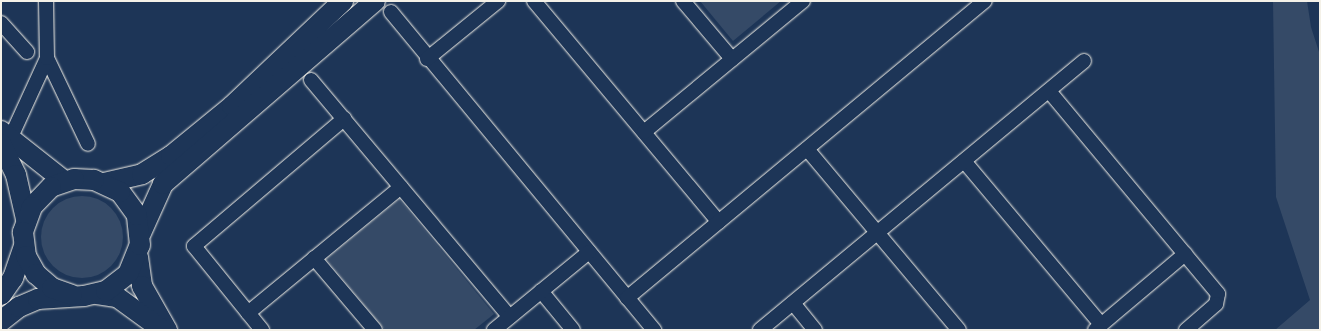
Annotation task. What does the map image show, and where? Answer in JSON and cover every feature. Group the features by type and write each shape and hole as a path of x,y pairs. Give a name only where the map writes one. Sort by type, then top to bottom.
{"main road":[{"path":"104,183 142,174 171,156 232,106 327,8 343,1"},
{"path":"167,330 142,286 138,257 141,233 163,184 375,1"},
{"path":"4,138 64,181"},
{"path":"1,295 13,278 24,246 26,220 16,175 4,138"},
{"path":"26,220 40,196 64,181 84,178 104,183 120,192 132,207 141,233"},
{"path":"24,246 30,266 44,282 72,295"},
{"path":"97,294 122,280 138,257"},
{"path":"1,321 28,302 50,295 97,294 117,297 162,330"}],"street":[{"path":"46,1 47,58 88,144"},
{"path":"427,59 498,1"},
{"path":"534,1 719,222"},
{"path":"684,1 732,59"},
{"path":"644,132 803,1"},
{"path":"627,298 985,1"},
{"path":"391,12 427,59 654,330"},
{"path":"1,23 27,52"},
{"path":"4,138 47,58"},
{"path":"760,330 1084,61"},
{"path":"311,80 510,317"},
{"path":"1049,91 1185,254 1219,299 1186,330"},
{"path":"262,330 196,252 197,240 344,119"},
{"path":"807,148 959,330"},
{"path":"964,161 1098,327 1185,254"},
{"path":"248,313 401,187"},
{"path":"494,330 588,252"},
{"path":"314,258 375,330"},
{"path":"541,291 573,330"},
{"path":"792,303 815,330"}],"shaded area":[{"path":"700,1 781,1 733,41"},
{"path":"1273,1 1307,1 1311,27 1320,55 1320,330 1275,330 1310,300 1276,197"},
{"path":"82,196 98,199 111,208 120,221 123,237 120,253 111,266 98,275 82,278 66,275 53,266 44,253 41,237 44,221 53,208 66,199"},
{"path":"399,199 494,314 474,330 385,330 326,259"}]}
